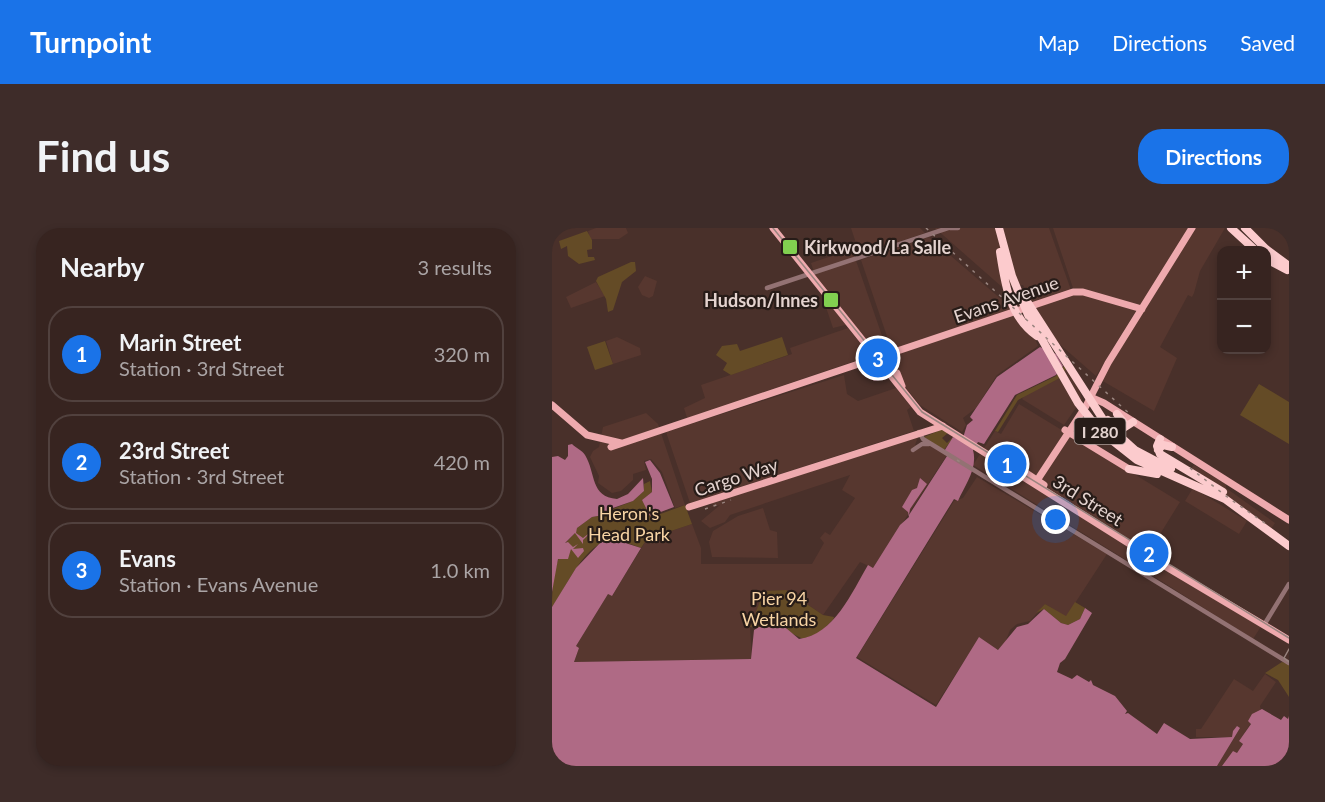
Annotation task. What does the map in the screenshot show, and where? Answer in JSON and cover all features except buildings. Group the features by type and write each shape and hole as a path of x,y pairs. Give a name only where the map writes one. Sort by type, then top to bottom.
{"highway":[{"path":"999,228 1006,283 1016,316 1069,363 1076,374 1080,389 1090,399"},
{"name":"I 280","path":"999,228 1027,301 1074,376 1100,408 1110,429 1135,450 1222,492 1289,546"},
{"name":"I 280","path":"999,228 1012,276 1028,315 1078,404 1094,425 1131,457 1208,490 1279,536 1289,540"},
{"path":"1233,228 1251,246"},
{"path":"1240,228 1258,246"},
{"path":"1245,228 1259,246"},
{"path":"1252,230 1261,246"},
{"path":"1271,257 1289,269"},
{"path":"1100,408 1119,428"},
{"path":"1117,414 1124,423 1119,428"},
{"path":"1119,428 1133,423"},
{"path":"1158,450 1160,439"},
{"path":"1158,450 1163,445 1172,447"},
{"path":"1158,450 1168,459 1222,492"},
{"path":"1129,469 1200,489 1242,512"}],"main road":[{"name":"3rd Street","path":"775,228 917,409 1289,638"},
{"path":"1035,481 1067,430 1094,396 1095,388 1137,307 1192,228"},
{"name":"3rd Street","path":"811,271 816,283 920,408 943,424"},
{"path":"816,283 819,292"},
{"name":"Evans Avenue","path":"611,447 1077,291 1137,307"},
{"path":"1067,430 1090,399 1108,363"},
{"path":"897,373 902,386"},
{"path":"1090,399 1100,408"},
{"path":"1090,399 1133,423"},
{"path":"552,405 586,435 626,442"},
{"path":"1078,417 1092,405 1117,414 1289,520"},
{"name":"Cargo Way","path":"920,434 807,466 688,507 920,434 943,424"},
{"path":"1067,430 1129,469"}],"street":[{"path":"767,288 811,271 949,228 957,228"},
{"path":"920,434 944,452 1289,663"},
{"path":"913,450 922,444 933,445"},
{"path":"1265,623 1289,584"}],"shaded area":[{"path":"596,228 626,228 628,233 619,239 590,239 588,231"},
{"path":"851,228 920,228 925,233 860,255"},
{"path":"935,228 1049,228 1071,290 1137,309 1096,376 1048,334 1023,285 1002,287"},
{"path":"1053,228 1189,228 1141,305 1073,288"},
{"path":"1195,228 1225,228 1200,271 1192,297 1188,295 1160,347 1177,358 1154,411 1101,380"},
{"path":"929,237 1009,306 1011,311 892,351 861,260"},
{"path":"852,249 888,353 880,355 853,323 833,328 811,263"},
{"path":"645,276 657,281 653,296 649,298 642,295 638,287"},
{"path":"596,282 605,296 571,308 566,297"},
{"path":"1014,315 1022,328 1034,336 1038,346 997,375 976,408 963,418 966,425 962,432 920,405 882,359"},
{"path":"848,328 870,356 687,418 684,408 705,398 701,385 792,354 790,348"},
{"path":"617,337 640,348 641,355 613,364 606,341"},
{"path":"1040,347 1056,354 1063,366 1056,375 1015,395 984,444 978,442 973,450 972,470 958,501 954,499 856,658 936,707 979,637 998,650 1017,627 1028,624 1044,609 1061,623 1068,625 1080,619 1085,608 1092,613 1065,659 1060,663 1057,672 1072,679 1077,675 1089,682 1091,680 1093,685 1115,696 1127,711 1125,714 1128,713 1157,734 1164,723 1190,739 1232,737 1237,726 1240,728 1217,766 552,766 552,607 576,568 601,542 616,540 641,548 612,596 608,594 576,646 579,648 574,662 751,659 754,630 759,627 786,628 799,639 811,636 822,630 841,611 868,565 873,568 900,525 909,517 908,512 902,507 912,490 917,488 920,478 927,484 910,509 909,515 947,456 943,453 953,437 962,441 967,425 973,420 970,417 997,377"},
{"path":"1066,369 1078,386 1082,399 1064,425 1022,399 1025,395 1058,379"},
{"path":"844,375 847,394 858,401 896,388 911,407 907,410 914,431 690,503 666,432"},
{"path":"1019,404 1180,502 1139,568 973,465 995,431 1001,434"},
{"path":"646,413 658,424 685,505 675,508 662,472 651,459 644,461 646,470 633,474 633,480 621,491 612,493 598,483 599,476 590,457 599,447 603,427"},
{"path":"918,437 915,445 930,445 947,455 873,568 860,562 823,615 786,590 765,591 750,627 752,659 574,662 579,648 576,646 608,594 612,596 647,539 692,524 701,548 701,564 812,564 824,543 820,538 825,532 830,535 855,498 842,490 850,475 730,515 725,522 710,528 701,521 720,505 705,509 713,506 712,503"},
{"path":"572,444 585,455 595,483 602,494 617,499 628,494 643,478 644,491 633,501 610,509 609,514 592,517 577,528 576,533 583,538 592,531 583,540 583,544 575,533 565,543 568,542 573,547 578,544 573,549 583,548 584,551 578,558 571,549 568,559 558,559 552,592 552,457 558,456 565,460 568,456 568,445"},
{"path":"650,460 660,473 674,507 650,516 642,500 652,492 652,479 645,462"},
{"path":"1194,465 1226,484 1226,488 1275,523 1271,529 1196,483 1198,478 1189,470"},
{"path":"977,477 1107,554 1066,617 1045,604 1030,621 1017,624 1010,630 1005,643 998,650 979,638 936,705 857,657 954,501 963,498"},
{"path":"1193,488 1247,521 1239,534 1185,501"},
{"path":"763,508 770,530 777,532 778,558 712,557 709,542 713,531 738,516"},
{"path":"1149,558 1262,625 1253,639 1142,569"},
{"path":"1265,674 1276,682 1260,706 1261,711 1248,721 1251,723 1239,741 1243,744 1237,754 1233,751 1222,766 1217,766 1240,728 1233,731 1233,737 1196,737 1196,729 1201,729 1234,679 1253,691"},
{"path":"1262,709 1281,720 1284,716 1288,719 1289,716 1289,766 1222,766 1233,751 1237,753 1243,744 1239,741 1251,724 1248,721 1252,714"}],"green space":[{"path":"587,231 592,240 592,249 587,250 588,257 594,257 595,260 579,264 568,256 567,246 561,249 559,241"},
{"path":"635,262 636,271 622,282 613,310 608,312 606,299 596,281 598,277"},
{"path":"782,337 788,355 731,375 723,370 727,363 716,355 722,346 737,344 740,351"},
{"path":"605,341 613,364 595,370 587,347"},
{"path":"1064,366 1066,369 1058,379 1018,400 998,432 995,431 1017,395 1056,376"},
{"path":"1259,384 1289,402 1289,444 1240,415"},
{"path":"943,429 949,432 942,438 947,443 954,436 944,450 924,437"},
{"name":"Heron's Head Park","path":"650,481 652,492 642,500 652,517 685,505 692,524 647,539 641,548 617,540 604,542 594,548 578,566 552,607 557,562 564,545 577,528 592,517 609,514 610,510 633,501 644,491 644,484"},
{"name":"Pier 94 Wetlands","path":"786,590 823,615 834,617 833,620 819,633 803,639 789,632 750,627 764,591"},
{"path":"1075,602 1085,608 1080,619 1068,625 1061,623 1044,609 1036,613 1045,604 1066,616"},
{"path":"1282,662 1289,664 1289,697 1278,680 1265,673"}],"waterway":[{"path":"870,372 874,380 885,379"}],"tram line":[{"path":"773,228 922,412 1289,638"},
{"path":"1289,649 1284,658 1289,662"}],"railway":[{"path":"926,228 1132,416"},
{"path":"957,460 962,463"},
{"path":"1190,468 1269,526"},
{"path":"705,509 731,500"}],"place":[{"name":"Kirkwood/La Salle","path":"790,247"},
{"name":"Hudson/Innes","path":"831,300"},
{"name":"Evans","path":"878,358"},
{"name":"Marin Street","path":"1007,464"},
{"name":"23rd Street","path":"1149,553"}]}
